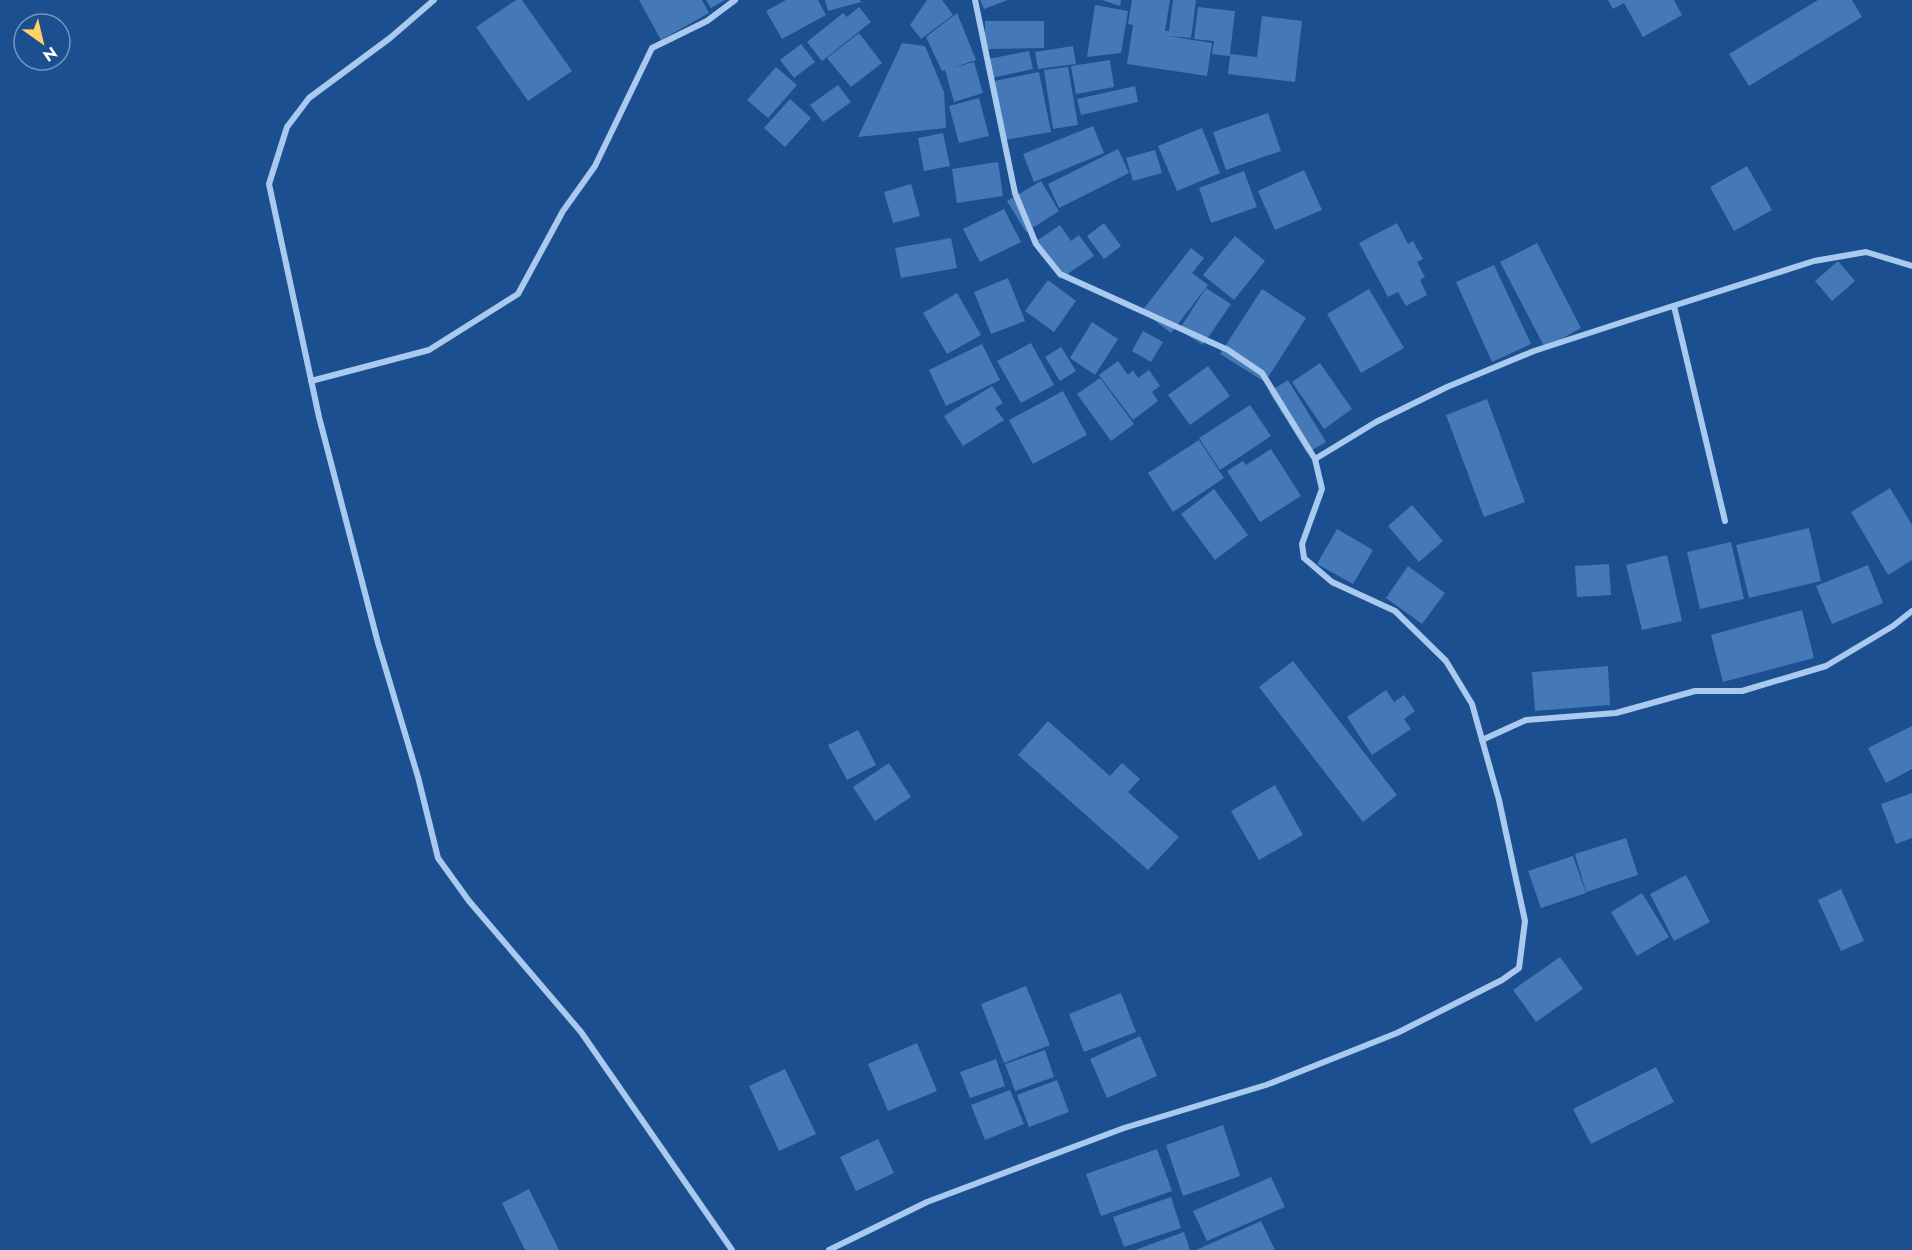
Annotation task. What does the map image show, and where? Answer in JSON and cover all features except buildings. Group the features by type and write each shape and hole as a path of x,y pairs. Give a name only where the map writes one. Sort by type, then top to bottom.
{"street":[{"path":"434,0 390,38 309,98 287,127 269,184 311,381 378,644 418,777 438,858 469,901 581,1032 732,1250"},
{"path":"311,381 429,350 518,294 563,211 595,166 652,48 707,21 735,0"},
{"path":"829,1250 927,1202 1124,1128 1266,1085 1397,1034 1502,980 1519,968 1525,921 1499,800 1472,704 1446,661 1395,611 1332,582 1304,558 1302,544 1322,489 1315,459 1262,373 1228,350 1060,274 1036,244 1016,193 975,0"},
{"path":"1315,459 1376,422 1447,387 1534,351 1814,261 1866,252 1912,266"},
{"path":"1674,306 1725,521"},
{"path":"1482,740 1526,720 1616,713 1695,692 1742,691 1826,666 1893,626 1912,611"}]}
